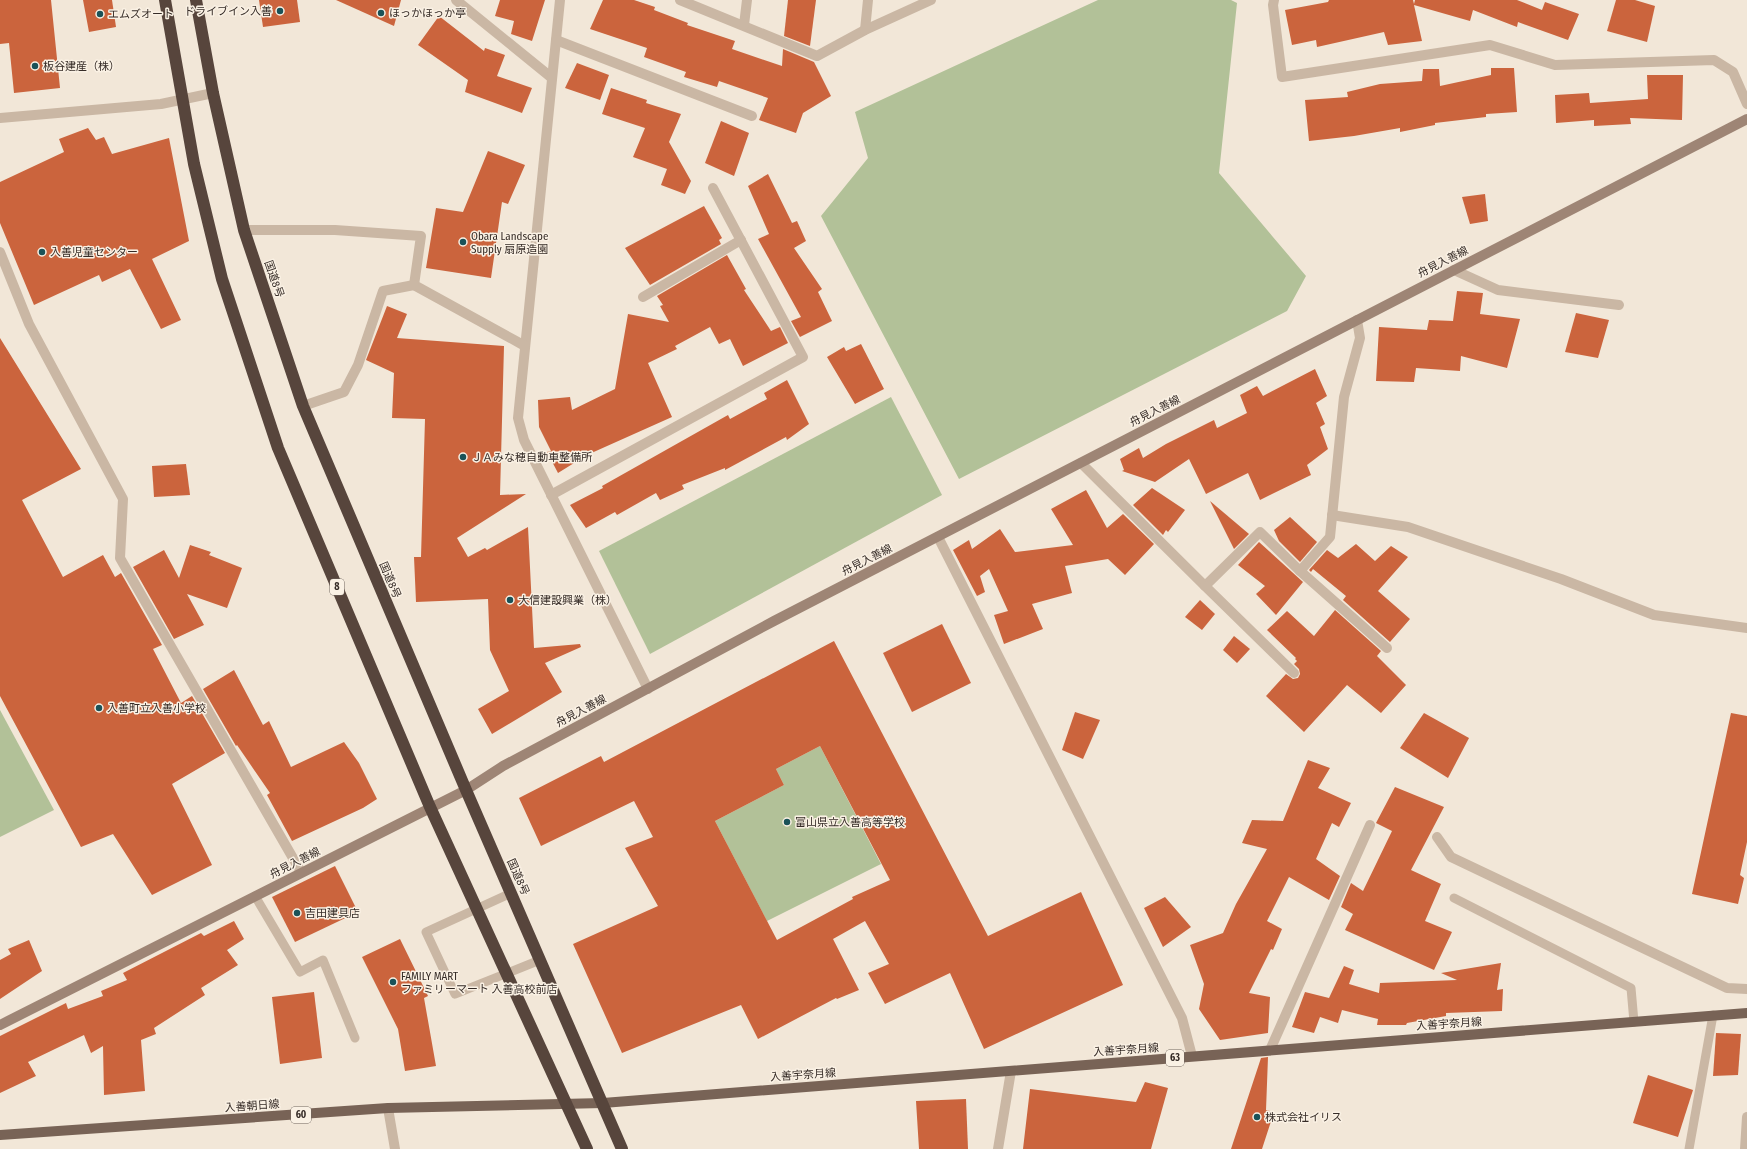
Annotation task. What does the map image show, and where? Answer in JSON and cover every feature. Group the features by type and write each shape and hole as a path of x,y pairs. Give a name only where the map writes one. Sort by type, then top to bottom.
{"highway":[{"name":"8","path":"165,0 194,164 224,286 278,448 430,807 587,1149"},
{"name":"国道8号","path":"196,0 213,93 244,230 303,406 466,790 622,1149"}],"main road":[{"name":"舟見入善線","path":"0,1025 466,790 503,766 781,618 1747,119"},
{"name":"入善宇奈月線","path":"602,1103 1747,1013"},
{"name":"入善朝日線","path":"0,1135 388,1108 602,1103"}],"street":[{"path":"456,0 552,78"},
{"path":"560,0 518,418 524,440 648,689"},
{"path":"680,0 817,56 864,30 931,0"},
{"path":"744,25 747,0"},
{"path":"864,30 868,0"},
{"path":"1274,0 1273,5 1282,77 1490,46 1555,65 1714,60 1733,72 1747,104"},
{"path":"556,40 752,116"},
{"path":"0,118 162,104 213,93"},
{"path":"551,495 803,357 713,188"},
{"path":"244,230 335,230 421,236 414,285"},
{"path":"643,297 741,240"},
{"path":"0,252 29,324 123,499 120,558 302,872"},
{"path":"1454,270 1498,290 1619,305"},
{"path":"303,406 344,392 358,365 383,291 414,285 525,346"},
{"path":"1300,571 1330,537 1344,397 1360,338 1357,320"},
{"path":"1081,463 1294,673"},
{"path":"1332,515 1408,527 1561,579 1654,615 1747,628"},
{"path":"1205,586 1260,532 1300,571 1387,648"},
{"path":"938,537 1182,1018 1192,1056"},
{"path":"1270,1050 1370,825"},
{"path":"1437,837 1451,857 1727,988 1747,989"},
{"path":"998,1149 1011,1071"},
{"path":"388,1108 395,1149"},
{"path":"1746,1147 1747,1117"}],"lane":[{"path":"511,893 426,932 455,994 540,960"},
{"path":"255,896 300,972 323,960 356,1038"},
{"path":"1454,898 1632,988 1634,1022"},
{"path":"1690,1149 1713,1015"}],"green space":[{"path":"1098,0 1231,0 1237,3 1219,173 1306,276 1287,311 959,479 821,216 868,158 855,112"},
{"path":"891,397 942,495 650,654 599,551"},
{"path":"0,710 54,810 0,837"},
{"path":"820,746 881,864 767,921 715,821 784,785 776,769"}],"building":[{"name":"板谷建産（株）","path":"0,0 51,0 60,88 14,93 9,43 0,44"},
{"name":"エムズオート","path":"83,0 112,0 116,27 89,32"},
{"name":"ドライブイン入善","path":"259,0 297,0 300,22 263,27"},
{"name":"ほっかほっか亭","path":"336,0 401,0 394,26"},
{"path":"500,0 545,0 532,41 511,34 514,21 495,16"},
{"path":"603,0 634,0 655,7 654,10 688,23 687,25 735,41 732,49 782,66 783,49 814,62 831,96 803,113 796,133 759,120 768,98 719,81 717,87 684,77 686,72 644,57 647,48 590,29"},
{"path":"788,0 816,0 810,46 784,36"},
{"path":"1329,0 1413,0 1414,4 1415,0 1517,0 1542,10 1545,2 1579,14 1568,40 1518,22 1517,27 1473,10 1470,21 1414,5 1422,41 1388,45 1384,32 1317,47 1316,40 1292,45 1285,10 1328,2"},
{"path":"1616,0 1635,0 1655,6 1647,42 1607,31"},
{"path":"439,16 484,51 485,48 505,55 497,76 532,88 522,113 465,92 468,80 418,45"},
{"path":"577,63 609,75 600,100 565,88"},
{"path":"1491,68 1514,68 1517,112 1486,114 1486,117 1435,123 1435,125 1400,132 1400,128 1354,136 1309,141 1305,100 1348,97 1347,92 1380,84 1422,81 1423,69 1439,69 1440,86 1491,75"},
{"path":"1647,75 1683,75 1682,120 1630,118 1631,124 1594,126 1594,120 1556,123 1555,95 1589,93 1590,103 1648,99"},
{"path":"611,88 647,100 646,103 681,114 669,142 691,181 685,194 661,185 667,169 633,157 645,128 602,114"},
{"path":"721,121 749,133 734,176 705,163"},
{"path":"88,128 96,140 104,137 112,154 169,138 189,241 152,259 181,320 161,329 130,269 102,282 99,275 34,305 0,223 0,182 64,152 59,139"},
{"name":"Obara Landscape Supply 扇原造園","path":"488,151 525,165 508,204 502,202 491,278 426,268 436,208 463,212"},
{"path":"768,174 792,223 797,221 806,241 794,248 822,289 818,292 832,321 800,337 791,321 801,317 758,239 769,234 748,186"},
{"path":"1485,194 1488,221 1470,224 1462,197"},
{"path":"704,206 722,238 719,240 721,244 650,285 625,248"},
{"path":"727,255 746,289 744,290 771,331 780,327 788,343 743,366 730,339 719,344 710,327 675,346 677,349 648,363 672,417 587,455 558,473 547,452 551,451 539,427 538,400 570,397 572,410 615,389 628,314 669,322 660,306 663,305 657,296"},
{"path":"1457,291 1483,293 1480,314 1520,319 1507,368 1461,356 1460,371 1416,368 1414,382 1376,381 1379,327 1427,330 1429,320 1453,321"},
{"path":"387,306 407,314 397,338 504,346 500,495 526,494 457,538 468,557 485,548 487,550 528,527 534,648 580,644 581,647 545,663 562,692 492,734 478,709 509,691 490,650 488,599 416,602 414,557 421,557 425,419 392,418 394,373 366,360"},
{"path":"1576,313 1609,320 1598,358 1565,352"},
{"path":"0,338 81,469 22,500 63,577 103,555 115,577 121,573 162,645 153,649 181,703 192,696 225,753 172,784 212,865 152,895 113,834 81,847 0,696"},
{"path":"861,344 884,389 855,404 827,357 844,347 846,351"},
{"path":"1315,369 1327,396 1316,403 1325,424 1320,427 1328,449 1307,465 1311,475 1260,500 1248,473 1206,494 1189,459 1155,482 1122,471 1124,470 1120,459 1139,448 1143,458 1166,444 1214,420 1217,428 1247,413 1240,395 1257,386 1263,396"},
{"path":"787,380 809,424 787,440 786,437 725,470 725,468 682,485 684,489 660,500 656,493 617,515 615,512 586,528 570,505 603,488 602,486 728,415 730,419 767,399 764,393"},
{"path":"186,464 190,495 154,497 152,466"},
{"path":"1152,488 1185,510 1168,532 1166,530 1163,535 1133,505"},
{"path":"1086,490 1107,528 1123,514 1154,544 1125,575 1108,559 1065,566 1072,593 1032,604 1043,629 1004,644 994,615 1008,611 989,569 980,576 985,592 977,596 953,550 969,540 972,549 1000,529 1015,552 1073,545 1051,509"},
{"path":"1210,501 1249,534 1234,549"},
{"path":"1290,517 1317,542 1300,562 1279,541 1274,530"},
{"path":"1259,542 1303,582 1276,615 1256,594 1265,586 1238,565"},
{"path":"1356,544 1375,561 1391,546 1408,557 1378,591 1410,619 1390,642 1343,600 1346,596 1313,569 1311,572 1309,570 1327,550 1338,558"},
{"path":"190,545 211,552 209,555 242,568 227,608 187,594 204,625 174,639 133,567 164,550 179,578"},
{"path":"1200,600 1215,614 1202,630 1185,617"},
{"path":"1335,610 1381,651 1377,656 1406,685 1381,713 1347,685 1304,732 1266,696 1286,674 1293,679 1298,678 1300,674 1299,669 1294,664 1297,661 1295,659 1296,658 1267,630 1287,611 1314,636"},
{"path":"942,624 971,683 912,712 883,653"},
{"path":"1234,636 1250,649 1237,663 1223,650"},
{"path":"834,641 988,936 1081,892 1123,985 984,1049 950,973 885,1004 868,973 889,964 865,921 833,939 859,990 837,999 836,998 758,1039 741,1005 622,1053 573,944 658,906 625,848 653,837 634,801 541,846 519,798 601,756 604,762","holes":["820,746 890,880 852,897 853,899 777,940 715,821 784,785 776,769"]},
{"path":"234,670 263,725 269,721 291,767 344,742 359,763 377,799 363,808 292,841 267,795 270,793 237,745 236,746 203,689"},
{"path":"1075,712 1100,720 1083,759 1062,750"},
{"path":"1424,713 1469,738 1448,778 1400,748"},
{"path":"1731,713 1747,716 1747,842 1740,875 1744,878 1738,904 1692,894"},
{"path":"1308,760 1330,768 1318,788 1351,803 1339,827 1332,823 1316,859 1340,876 1329,900 1289,877 1267,921 1282,929 1273,950 1271,949 1249,993 1270,997 1268,1033 1220,1040 1199,1009 1204,984 1190,945 1223,933 1236,904 1267,849 1242,843 1252,820 1283,821"},
{"path":"1395,787 1444,807 1411,870 1441,884 1425,921 1452,932 1434,970 1345,930 1353,914 1341,907 1351,883 1363,891 1392,831 1376,823"},
{"path":"335,866 358,912 295,942 272,897"},
{"path":"1165,897 1191,927 1163,947 1144,908"},
{"path":"234,921 244,939 227,950 238,965 201,988 205,995 154,1028 156,1034 141,1040 145,1091 104,1095 103,1046 91,1053 84,1035 28,1062 36,1076 0,1093 0,1036 66,1003 68,1009 103,996 101,991 127,980 123,973 201,933 204,936"},
{"path":"400,939 428,996 424,998 436,1066 405,1071 398,1029 362,957"},
{"path":"29,940 42,971 0,999 0,960 11,954 8,949"},
{"path":"1501,963 1497,990 1503,989 1502,1011 1446,1013 1446,1016 1407,1023 1406,1025 1377,1025 1378,1019 1342,1010 1338,1023 1320,1017 1314,1033 1292,1027 1305,992 1329,998 1344,966 1354,970 1349,984 1379,993 1380,983 1457,980 1441,973"},
{"path":"314,992 322,1058 280,1064 272,997"},
{"path":"1716,1033 1741,1034 1738,1075 1713,1076"},
{"name":"株式会社イリス","path":"1268,1057 1266,1110 1274,1112 1262,1149 1231,1149 1261,1058"},
{"path":"1648,1075 1693,1090 1678,1137 1633,1123"},
{"path":"1145,1082 1168,1088 1151,1149 1023,1149 1030,1089 1136,1102"},
{"path":"966,1099 968,1149 919,1149 916,1101"}],"place":[{"name":"ドライブイン入善","path":"280,11"},
{"name":"ほっかほっか亭","path":"381,13"},
{"name":"エムズオート","path":"100,14"},
{"name":"板谷建産（株）","path":"35,66"},
{"name":"Obara Landscape Supply 扇原造園","path":"463,242"},
{"name":"入善児童センター","path":"42,252"},
{"name":"ＪＡみな穂自動車整備所","path":"463,457"},
{"name":"大信建設興業（株）","path":"510,600"},
{"name":"入善町立入善小学校","path":"99,708"},
{"name":"富山県立入善高等学校","path":"787,822"},
{"name":"吉田建具店","path":"297,913"},
{"name":"FAMILY MART ファミリーマート 入善高校前店","path":"393,982"},
{"name":"株式会社イリス","path":"1257,1117"}]}
